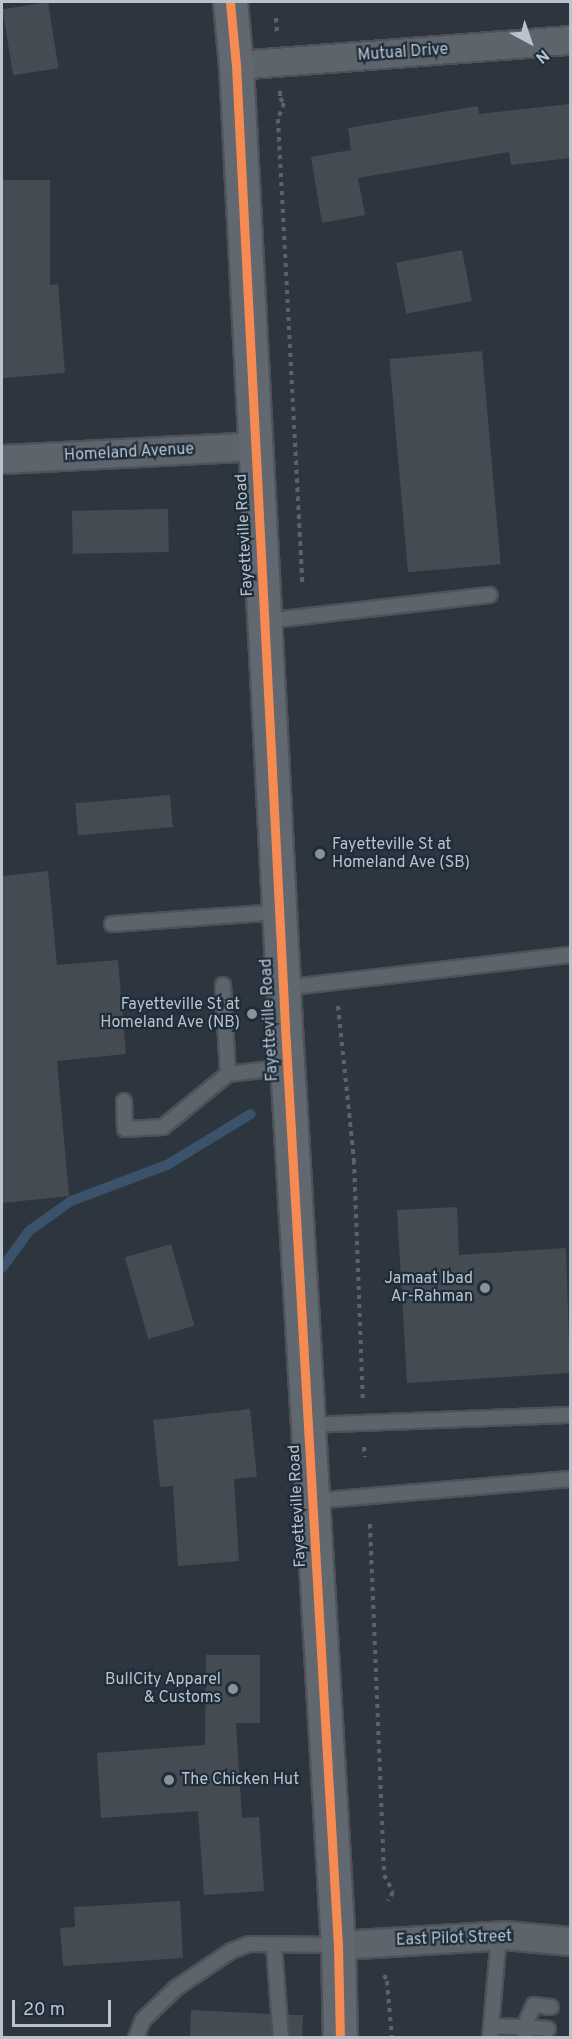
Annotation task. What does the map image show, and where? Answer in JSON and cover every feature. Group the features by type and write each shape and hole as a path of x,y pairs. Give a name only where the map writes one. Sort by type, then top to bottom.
{"main road":[{"name":"Fayetteville Road","path":"230,2 236,65 283,988 338,1945 340,2037"}],"street":[{"name":"Mutual Drive","path":"236,65 570,40"},
{"name":"Homeland Avenue","path":"2,459 256,446"},
{"name":"East Pilot Street","path":"338,1945 499,1935 570,1941"}],"lane":[{"path":"265,621 489,595"},
{"path":"112,924 280,912"},
{"path":"283,988 570,955"},
{"path":"223,986 228,1074"},
{"path":"124,1101 125,1130 163,1127 228,1074 288,1067"},
{"path":"308,1425 570,1415"},
{"path":"312,1501 570,1479"},
{"path":"499,1935 491,2032 548,2029"},
{"path":"136,2037 143,2020 176,1988 231,1951 249,1944 338,1945"},
{"path":"274,1945 281,2037"},
{"path":"525,2032 534,2005 551,2007"}],"path":[{"path":"280,98 284,103 278,119 302,582"},
{"path":"338,1006 354,1160 365,1457"},
{"path":"370,1524 384,1875 393,1892 388,1901"},
{"path":"384,1975 387,1981 392,2037"}],"building":[{"path":"48,2 58,68 13,75 3,9"},
{"path":"570,104 570,158 511,165 509,152 358,178 365,215 322,223 311,157 351,150 348,128 478,106 479,114"},
{"path":"2,180 50,180 50,285 58,284 65,373 2,378"},
{"path":"462,250 472,301 406,314 396,263"},
{"path":"482,351 501,564 408,572 389,359"},
{"path":"168,509 169,552 73,554 72,511"},
{"path":"170,795 173,827 78,835 75,803"},
{"path":"48,871 57,965 118,960 126,1054 57,1061 69,1196 2,1203 2,876"},
{"name":"Jamaat Ibad Ar-Rahman","path":"457,1207 459,1255 566,1248 570,1373 407,1383 397,1210"},
{"path":"171,1244 194,1326 148,1339 125,1257"},
{"path":"250,1409 257,1477 234,1479 239,1561 178,1566 173,1486 160,1487 153,1420"},
{"path":"206,1655 260,1655 260,1723 236,1723 242,1818 259,1817 264,1891 204,1895 198,1811 101,1818 97,1753 205,1745"},
{"path":"180,1901 183,1958 63,1966 60,1928 75,1927 74,1907"},
{"path":"191,2010 270,2014 272,2037 190,2037"},
{"path":"288,2015 303,2015 302,2037 290,2037"}],"waterway":[{"path":"2,1268 29,1231 71,1201 167,1165 251,1114"}],"cycle path":[{"path":"230,2 236,65 285,1027 338,1945 340,2038"}],"place":[{"name":"Fayetteville St at Homeland Ave (SB)","path":"320,854"},
{"name":"Fayetteville St at Homeland Ave (NB)","path":"252,1014"},
{"name":"Jamaat Ibad Ar-Rahman","path":"485,1288"},
{"name":"BullCity Apparel & Customs","path":"233,1689"},
{"name":"The Chicken Hut","path":"169,1780"}]}
